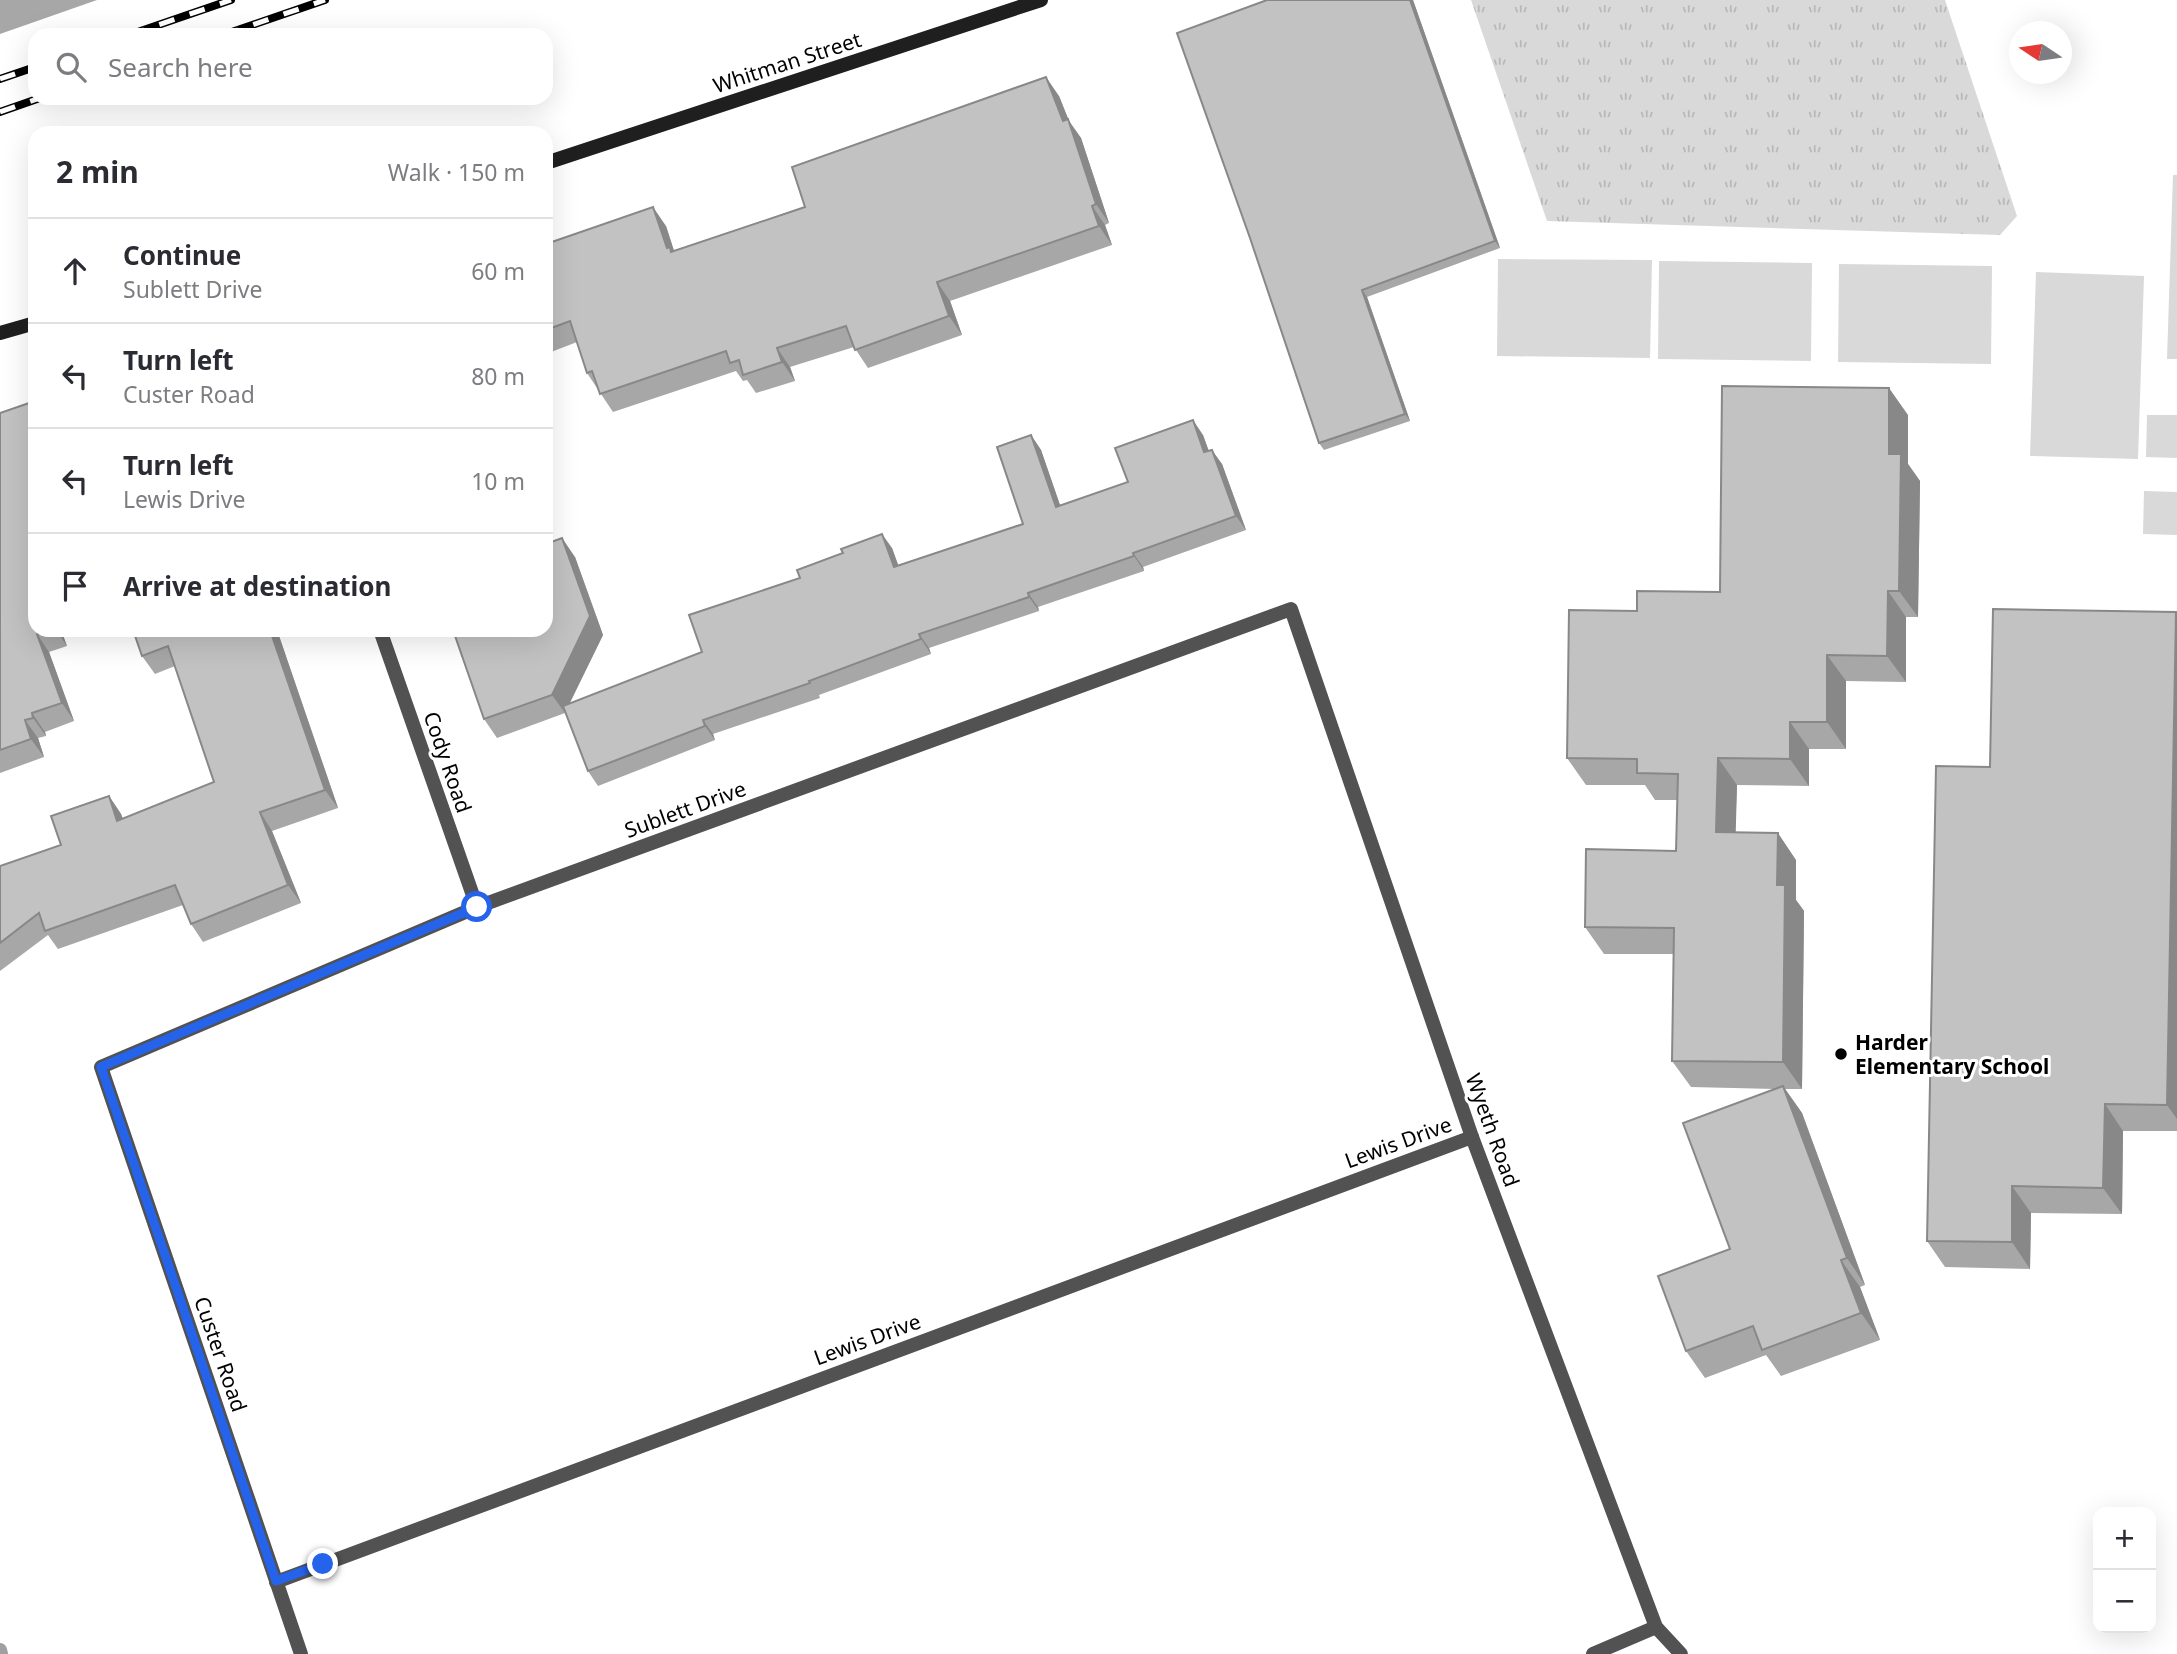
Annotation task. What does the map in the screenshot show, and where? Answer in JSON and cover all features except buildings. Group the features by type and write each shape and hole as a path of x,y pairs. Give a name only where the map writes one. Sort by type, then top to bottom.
{"street":[{"name":"Whitman Street","path":"553,161 1041,0"},
{"path":"0,333 28,325"},
{"name":"Sublett Drive","path":"101,1067 477,907 1291,609"},
{"name":"Wyeth Road","path":"1291,609 1472,1137 1656,1627 1681,1654"},
{"name":"Cody Road","path":"382,637 477,907"},
{"name":"Custer Road","path":"101,1067 301,1654"},
{"name":"Lewis Drive","path":"276,1581 1472,1137"},
{"path":"1593,1654 1656,1627"}],"green space":[{"path":"1471,0 1945,0 2017,216 2000,235 1547,221"},
{"path":"2173,175 2177,175 2177,359 2167,359"},
{"path":"1498,259 1652,260 1650,358 1497,356"},
{"path":"1659,261 1812,263 1811,361 1658,359"},
{"path":"1839,264 1992,266 1991,364 1838,362"},
{"path":"2036,272 2144,276 2138,459 2030,456"},
{"path":"2147,415 2177,415 2177,458 2146,457"},
{"path":"2144,491 2177,492 2177,535 2143,534"}],"waterway":[{"path":"0,1650 1,1654"}],"railway":[{"path":"149,28 231,0"},
{"path":"243,28 325,0"},
{"path":"0,79 28,69"},
{"path":"0,112 28,102"}],"place":[{"name":"Harder Elementary School","path":"1841,1054"}],"route":[{"path":"323,1564 276,1581 101,1067 477,907"}]}
